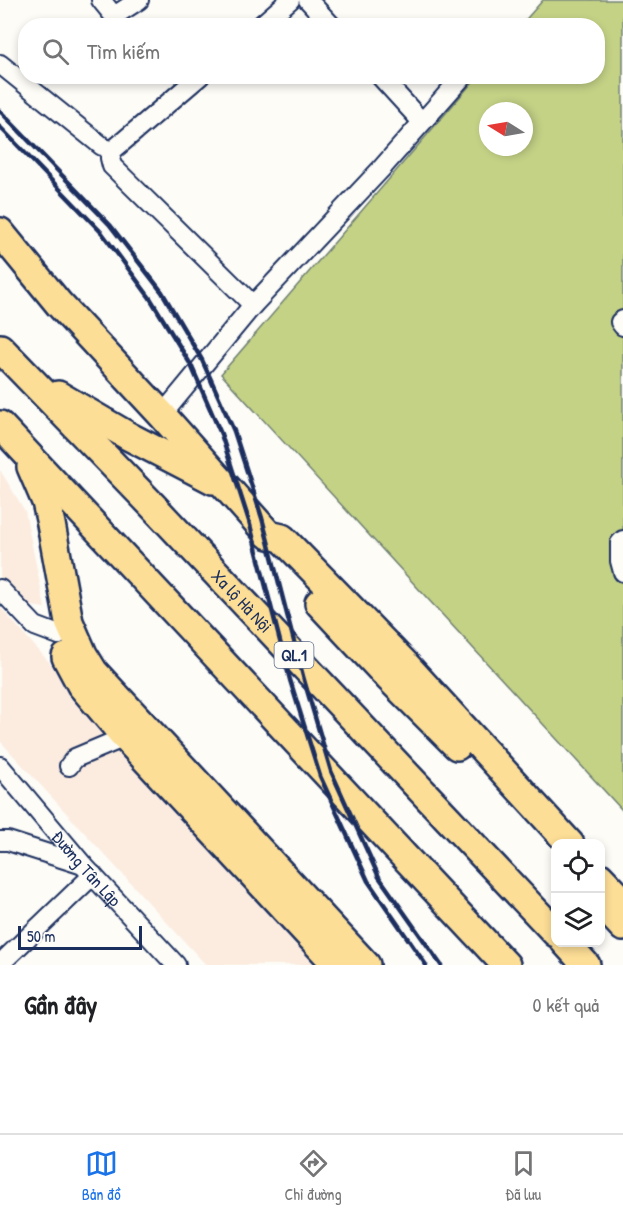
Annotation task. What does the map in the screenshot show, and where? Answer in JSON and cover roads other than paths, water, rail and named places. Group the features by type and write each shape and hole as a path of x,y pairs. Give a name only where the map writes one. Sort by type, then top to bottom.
{"highway":[{"name":"QL.1","path":"0,232 59,304 229,488 269,535 270,550 390,679 447,723 566,839"},
{"name":"QL.1","path":"0,256 59,304"},
{"name":"Xa lộ Hà Nội","path":"0,348 551,929"},
{"name":"QL.1","path":"31,379 130,437 229,488"},
{"path":"0,425 12,450 506,965"},
{"path":"12,450 8,457 20,478 38,527 76,678 125,736 297,905 366,965"},
{"path":"66,634 94,672 297,905 337,965"},
{"name":"QL.1","path":"447,723 482,772 551,848"},
{"path":"605,882 623,901"},
{"path":"605,907 623,927"},
{"path":"570,947 586,965"}],"street":[{"path":"100,0 114,16 139,0"},
{"path":"269,18 290,0"},
{"path":"308,0 325,18"},
{"path":"0,64 18,78"},
{"path":"25,84 102,146"},
{"path":"191,84 113,150 110,158 112,166 254,305"},
{"path":"387,84 422,122"},
{"path":"162,415 254,305 381,169 456,84"},
{"path":"623,320 620,322 623,326"},
{"path":"623,540 620,543 620,561 623,572"},
{"path":"0,590 35,626 66,634"},
{"path":"69,766 75,758 125,736"},
{"name":"Đường Tân Lập","path":"0,766 88,870 176,965"},
{"path":"0,841 8,841 88,870 0,964"}],"railway":[{"path":"0,111 110,225 162,292 202,360 234,431 262,518 304,680 331,771 379,877 441,965"},
{"path":"0,127 102,233 150,298 191,365 221,434 249,521 290,680 320,776 368,881 426,965"}]}
